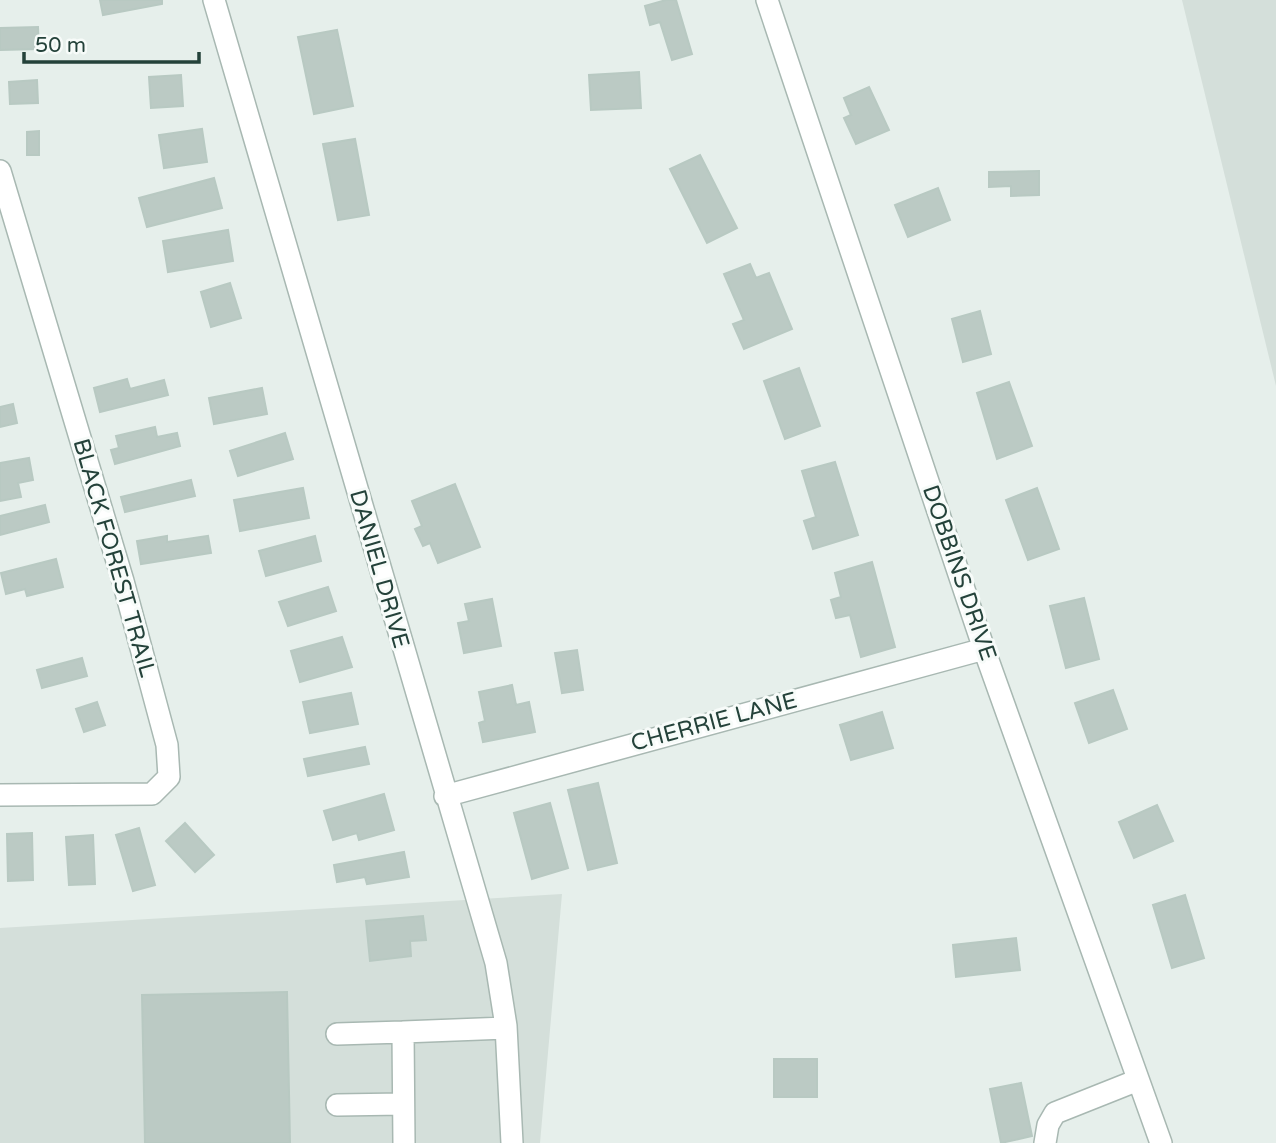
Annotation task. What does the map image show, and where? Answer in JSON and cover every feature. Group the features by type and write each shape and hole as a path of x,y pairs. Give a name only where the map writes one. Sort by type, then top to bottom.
{"street":[{"name":"DANIEL DRIVE","path":"214,0 496,963 506,1028 512,1143"},
{"name":"DOBBINS DRIVE","path":"767,0 984,649 1161,1143"},
{"name":"BLACK FOREST TRAIL","path":"0,171 123,582 167,746 169,777 152,794 0,795"},
{"name":"CHERRIE LANE","path":"445,796 984,649"},
{"path":"337,1034 506,1028"},
{"path":"403,1032 404,1143"},
{"path":"1045,1143 1048,1125 1055,1113 1138,1080"},
{"path":"337,1105 404,1104"}],"shaded area":[{"path":"1182,0 1276,0 1276,386"},
{"path":"562,894 540,1143 0,1143 0,928"}],"building":[{"path":"100,0 162,0 162,4 103,15"},
{"path":"676,0 692,54 672,60 660,22 650,25 645,6"},
{"path":"38,27 39,49 0,50 0,28"},
{"path":"337,30 353,106 314,114 298,37"},
{"path":"639,72 641,108 591,110 589,75"},
{"path":"181,75 183,106 151,108 149,77"},
{"path":"37,80 38,103 10,104 9,82"},
{"path":"869,87 889,130 856,144 844,118 851,115 844,98"},
{"path":"202,129 207,162 164,168 159,135"},
{"path":"39,131 39,155 27,155 27,132"},
{"path":"355,139 369,215 338,220 323,144"},
{"path":"700,155 737,228 707,243 670,169"},
{"path":"1039,171 1039,195 1011,196 1011,186 989,187 989,172"},
{"path":"214,178 222,208 147,227 139,198"},
{"path":"938,188 950,220 908,237 895,205"},
{"path":"228,230 233,261 168,272 163,241"},
{"path":"750,264 756,278 769,273 792,329 744,349 733,324 744,320 724,274"},
{"path":"230,283 241,318 211,327 201,292"},
{"path":"980,311 991,354 963,362 952,319"},
{"path":"799,368 820,426 785,439 764,381"},
{"path":"127,379 130,389 164,380 168,395 100,412 94,388"},
{"path":"1009,382 1032,446 997,459 977,393"},
{"path":"262,388 267,414 214,424 209,398"},
{"path":"13,404 17,423 0,427 0,407"},
{"path":"155,427 157,437 177,433 180,446 115,464 111,450 119,448 116,436"},
{"path":"285,433 293,459 238,476 230,451"},
{"path":"29,458 33,480 18,483 21,497 0,501 0,463"},
{"path":"835,462 858,535 813,549 804,521 816,517 802,471"},
{"path":"191,480 195,496 125,512 121,497"},
{"path":"455,484 480,547 438,563 430,543 423,546 415,529 422,526 412,501"},
{"path":"303,488 309,518 240,531 234,500"},
{"path":"1037,488 1059,549 1028,560 1006,500"},
{"path":"45,505 49,522 0,535 0,516"},
{"path":"167,536 167,542 208,536 211,553 141,564 137,541"},
{"path":"315,536 321,561 266,576 259,551"},
{"path":"56,559 63,587 27,596 25,589 6,594 1,573"},
{"path":"872,562 895,647 861,657 850,615 836,618 831,600 841,597 835,573"},
{"path":"328,587 336,611 288,626 279,602"},
{"path":"1084,598 1099,659 1066,668 1050,606"},
{"path":"492,599 501,646 464,653 458,623 469,621 465,604"},
{"path":"342,637 352,667 300,682 291,651"},
{"path":"577,650 583,690 562,693 555,653"},
{"path":"82,658 87,676 42,688 37,670"},
{"path":"512,685 516,705 529,702 535,732 483,742 479,723 485,721 479,692"},
{"path":"1113,690 1127,729 1089,743 1075,703"},
{"path":"351,693 358,724 310,733 303,702"},
{"path":"97,702 105,725 84,732 76,709"},
{"path":"882,712 893,748 851,760 840,725"},
{"path":"365,747 369,764 308,776 304,759"},
{"path":"598,783 617,863 588,870 568,790"},
{"path":"384,794 394,830 359,840 357,833 333,840 324,811"},
{"path":"550,803 568,868 532,879 514,813"},
{"path":"1157,805 1173,841 1134,858 1119,822"},
{"path":"185,823 214,855 195,872 166,841"},
{"path":"139,828 155,885 133,891 116,835"},
{"path":"32,833 33,880 8,881 7,834"},
{"path":"93,835 95,884 69,885 66,837"},
{"path":"404,852 409,877 367,884 365,877 337,882 334,865"},
{"path":"1185,895 1204,958 1172,968 1153,905"},
{"path":"423,916 426,940 410,941 411,956 370,961 366,921"},
{"path":"1016,938 1020,970 956,977 953,945"},
{"path":"287,992 290,1143 145,1143 142,995"},
{"path":"774,1059 817,1059 817,1097 774,1097"},
{"path":"1021,1083 1032,1136 1001,1143 990,1089"}]}
